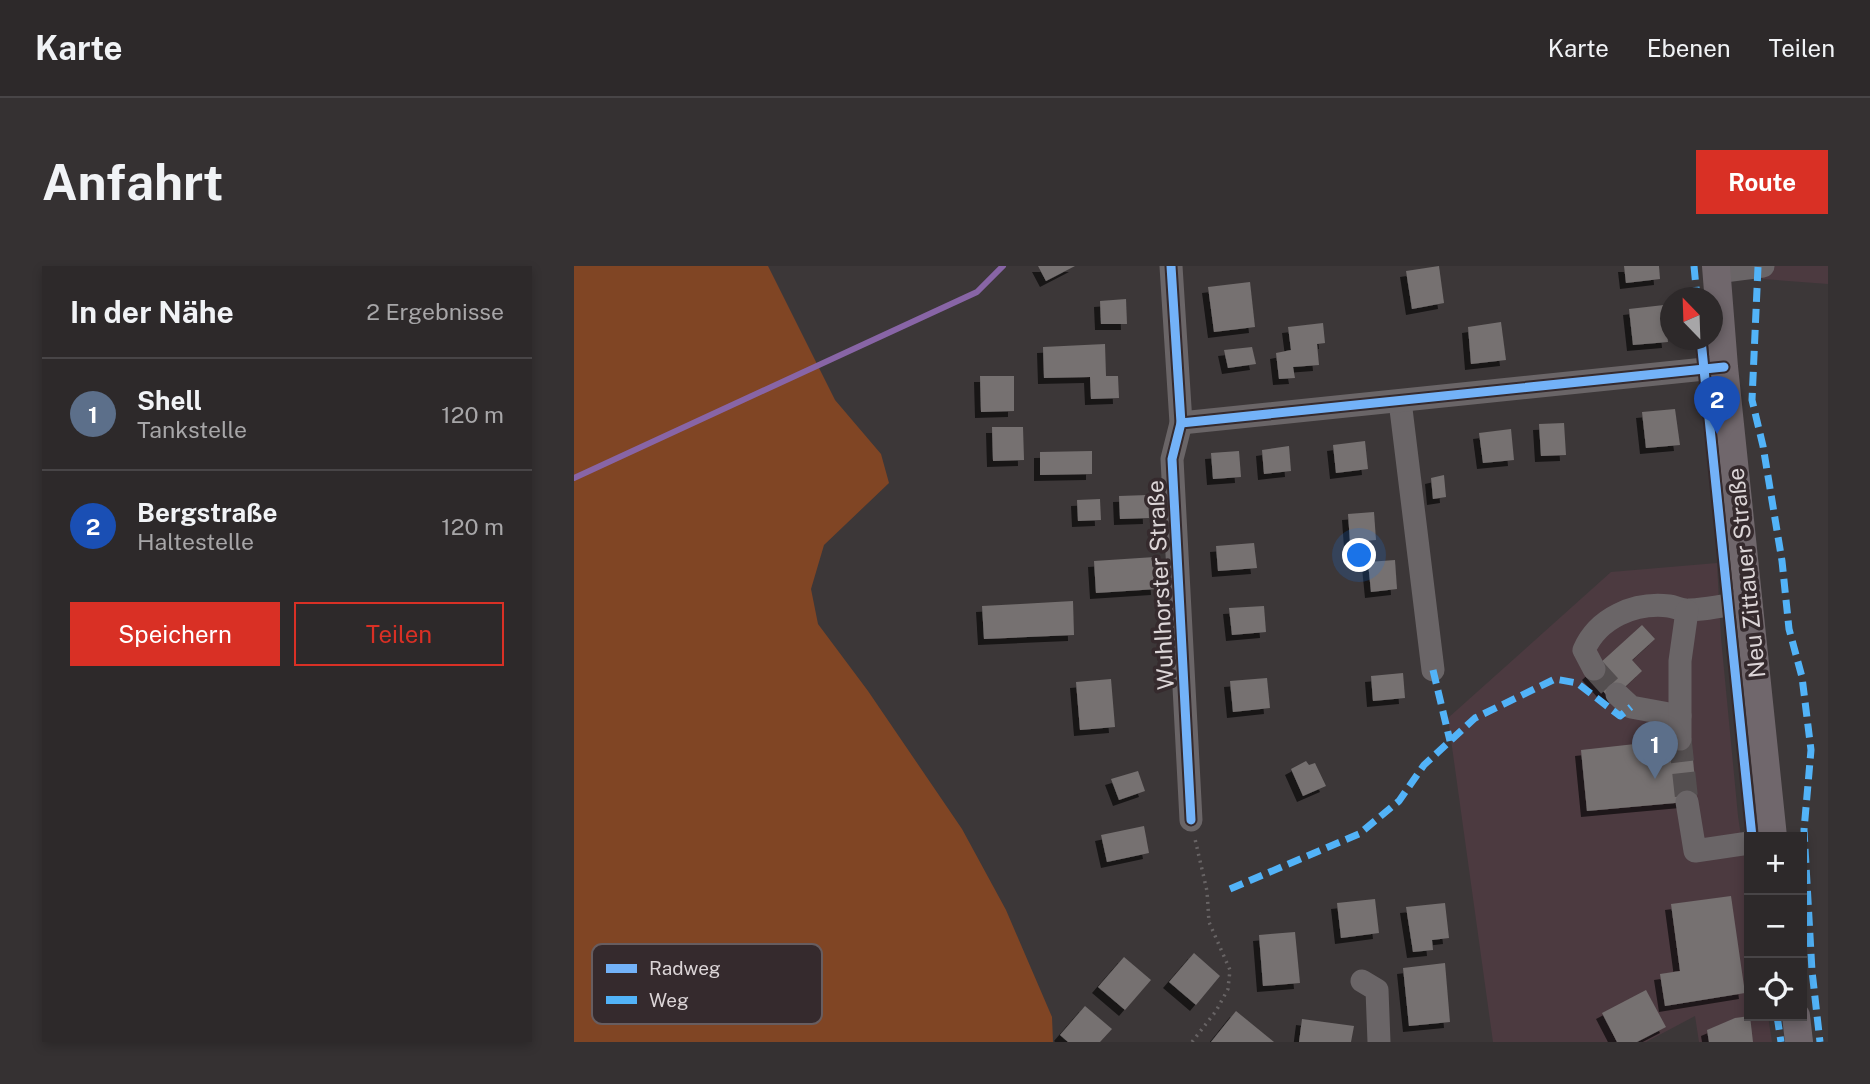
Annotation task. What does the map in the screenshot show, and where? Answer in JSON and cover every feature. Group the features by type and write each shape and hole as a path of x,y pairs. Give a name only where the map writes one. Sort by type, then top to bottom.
{"main road":[{"name":"Neu Zittauer Straße","path":"1716,269 1772,832"},
{"path":"1797,1021 1799,1042"}],"street":[{"name":"Wuhlhorster Straße","path":"1171,266 1181,423 1172,458 1191,820"},
{"path":"1716,269 1763,266"},
{"path":"1181,423 1724,367"},
{"path":"1400,401 1433,670"},
{"path":"1594,669 1584,650 1590,636 1629,608 1668,606 1687,611 1749,601"},
{"path":"1680,739 1680,661 1687,611"},
{"path":"1618,694 1631,707 1680,716"},
{"path":"1687,802 1695,851 1744,844"},
{"path":"1362,981 1377,990 1379,1042"}],"path":[{"path":"1191,820 1207,891 1209,922 1230,970 1228,989 1216,1011 1192,1042"}],"shaded area":[{"path":"574,266 768,266 835,400 881,454 889,483 824,545 811,589 818,624 868,691 962,829 1006,910 1052,1017 1053,1042 574,1042"},
{"path":"1753,266 1828,266 1828,284 1763,279"},
{"path":"1717,563 1721,638 1744,857 1744,1021 1769,1021 1772,1042 1699,1042 1695,1016 1646,1042 1493,1042 1448,718 1611,572"}],"building":[{"path":"1038,266 1075,266 1046,281"},
{"path":"1439,266 1444,303 1412,309 1406,271"},
{"path":"1624,266 1659,266 1660,279 1626,283"},
{"path":"1250,282 1255,327 1214,332 1208,287"},
{"path":"1126,299 1127,324 1101,324 1100,301"},
{"path":"1660,305 1660,343 1633,345 1629,309"},
{"path":"1501,322 1506,360 1471,364 1468,327"},
{"path":"1323,323 1325,343 1317,344 1319,365 1293,367 1295,378 1279,379 1276,353 1291,350 1288,327"},
{"path":"1105,344 1106,376 1118,376 1119,398 1091,399 1090,377 1044,378 1043,347"},
{"path":"1252,347 1256,364 1228,368 1224,350"},
{"path":"980,376 1014,376 1014,411 981,412"},
{"path":"1675,409 1680,445 1646,448 1642,412"},
{"path":"1564,423 1566,455 1541,456 1539,424"},
{"path":"992,427 1023,427 1024,460 993,461"},
{"path":"1511,429 1514,460 1483,463 1479,433"},
{"path":"1365,441 1368,469 1336,473 1333,445"},
{"path":"1289,446 1291,471 1264,474 1262,450"},
{"path":"1092,451 1092,474 1040,475 1040,452"},
{"path":"1239,451 1241,477 1213,479 1211,453"},
{"path":"1444,475 1446,497 1433,499 1431,478"},
{"path":"1148,495 1149,518 1120,519 1119,496"},
{"path":"1100,499 1101,520 1078,521 1077,500"},
{"path":"1374,512 1376,540 1350,542 1348,514"},
{"path":"1254,543 1257,568 1218,571 1216,546"},
{"path":"1155,557 1157,589 1096,593 1094,561"},
{"path":"1395,560 1397,589 1371,592 1368,562"},
{"path":"1073,601 1074,635 984,639 982,606"},
{"path":"1264,606 1266,632 1232,635 1229,608"},
{"path":"1642,625 1655,639 1632,660 1642,671 1611,700 1588,674"},
{"path":"1403,673 1405,698 1373,701 1371,676"},
{"path":"1267,678 1270,708 1233,712 1230,681"},
{"path":"1111,679 1115,727 1080,730 1076,682"},
{"path":"1691,739 1697,801 1587,811 1581,750"},
{"path":"1306,761 1309,765 1315,763 1326,786 1303,796 1291,769"},
{"path":"1138,771 1145,791 1119,800 1111,779"},
{"path":"1144,826 1149,853 1107,862 1101,835"},
{"path":"1731,896 1744,993 1665,1006 1660,974 1680,971 1671,904"},
{"path":"1375,899 1379,933 1341,938 1337,903"},
{"path":"1445,903 1449,938 1432,940 1433,950 1413,952 1406,907"},
{"path":"1295,932 1300,983 1263,986 1259,935"},
{"path":"1194,953 1220,976 1196,1005 1169,982"},
{"path":"1124,957 1151,980 1125,1010 1098,987"},
{"path":"1445,963 1450,1022 1409,1026 1403,968"},
{"path":"1646,990 1666,1027 1637,1042 1617,1042 1602,1013"},
{"path":"1085,1006 1112,1029 1100,1042 1068,1042 1060,1035"},
{"path":"1236,1011 1274,1042 1211,1042"},
{"path":"1744,1017 1744,1021 1751,1021 1753,1042 1709,1042 1707,1030"},
{"path":"1302,1019 1354,1026 1351,1042 1299,1042"}],"waterway":[{"path":"574,478 977,292 1003,266"}],"tunnel":[{"path":"1594,669 1617,694"},
{"path":"1680,739 1687,802"}],"marked path":[{"path":"1694,266 1696,287"},
{"path":"1758,267 1752,400 1763,446 1782,561 1789,629 1802,677 1811,750 1804,830 1812,971 1820,1042"},
{"path":"1433,670 1450,741"},
{"path":"1230,889 1359,834 1399,801 1424,765 1475,718 1555,679 1577,683 1620,716 1631,707"},
{"path":"1778,1021 1781,1042"}],"cycle path":[{"path":"1171,266 1181,423 1172,459 1191,820"},
{"path":"1702,350 1751,832"},
{"path":"1181,423 1724,367"}],"place":[{"name":"Bergstraße","path":"1717,434"},
{"name":"Shell","path":"1655,779"}]}
